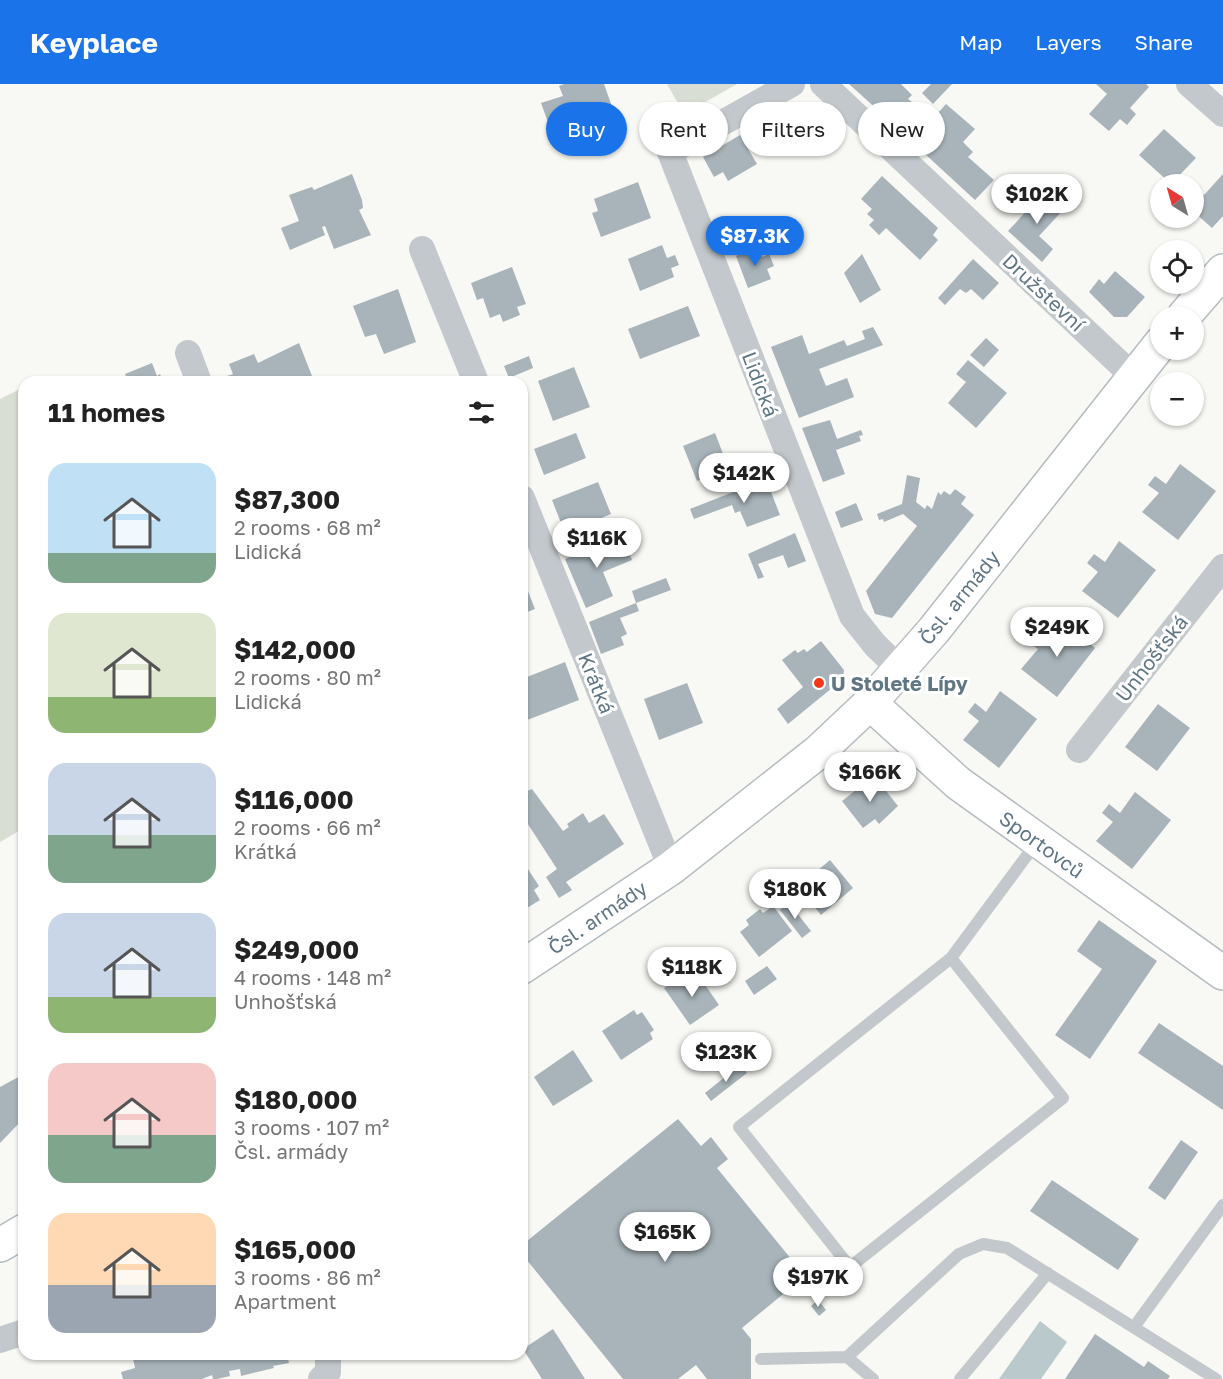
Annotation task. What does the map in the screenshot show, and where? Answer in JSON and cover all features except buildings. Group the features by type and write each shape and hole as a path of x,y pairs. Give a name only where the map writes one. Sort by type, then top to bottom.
{"main road":[{"path":"1193,306 1223,271"},
{"name":"Čsl. armády","path":"528,963 671,868 810,758 870,703 934,630 1150,356"},
{"name":"Sportovců","path":"870,703 958,783 1223,973"},
{"path":"0,1245 18,1234"}],"street":[{"name":"Lidická","path":"792,84 670,152 852,616 875,645 900,669"},
{"name":"Družstevní","path":"823,84 1133,376"},
{"path":"1189,84 1223,114"},
{"path":"422,249 474,376"},
{"path":"188,353 197,376"},
{"name":"Krátká","path":"528,513 671,868"},
{"name":"Unhošťská","path":"1079,750 1223,567"},
{"path":"0,1340 18,1334"},
{"path":"321,1379 328,1372 328,1360"}],"lane":[{"path":"951,958 1063,1098 850,1267 738,1127 951,958 1037,841"},
{"path":"1134,1327 1223,1205"},
{"path":"761,1359 847,1357 959,1254 983,1244 1007,1248 1216,1379"},
{"path":"960,1379 1048,1273"},
{"path":"847,1357 873,1379"}],"shaded area":[{"path":"667,84 737,84 705,102 677,102"},
{"path":"18,390 18,832 0,842 0,399"},
{"path":"1040,1321 1067,1342 1041,1379 999,1379"}],"place":[{"name":"U Stoleté Lípy","path":"819,683"}]}
